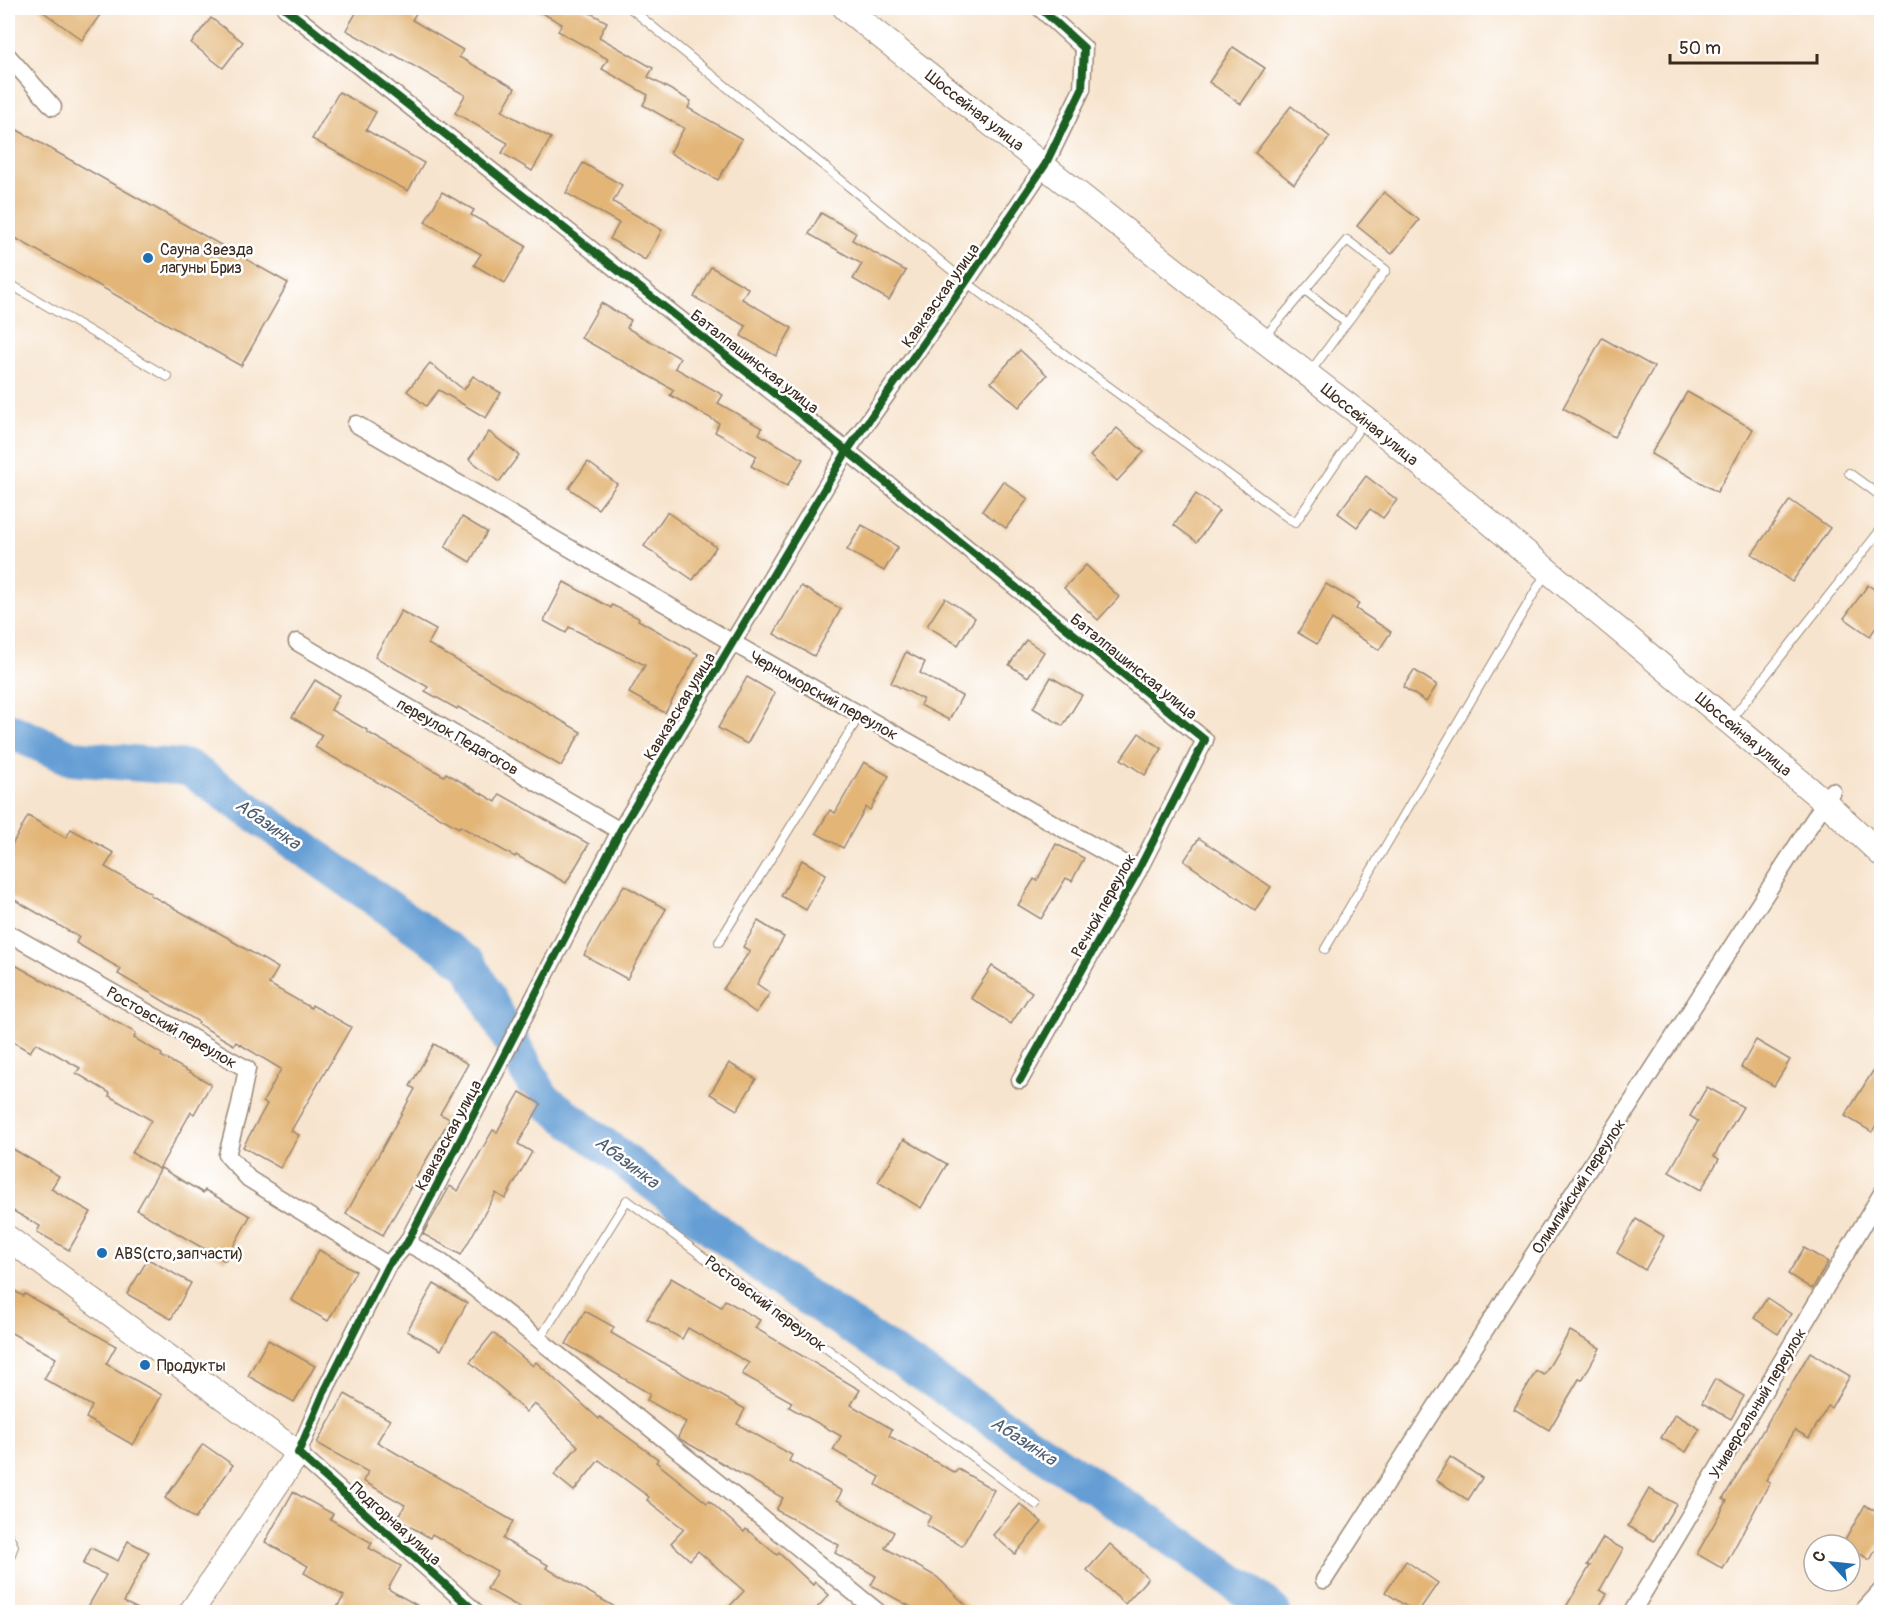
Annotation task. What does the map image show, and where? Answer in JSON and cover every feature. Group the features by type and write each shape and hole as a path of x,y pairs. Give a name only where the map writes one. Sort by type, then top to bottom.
{"main road":[{"name":"Шоссейная улица","path":"845,8 1047,160 1269,332 1737,712 1829,797 1881,855"},
{"name":"Шоссейная улица","path":"864,8 1263,340 1366,419 1547,570 1829,797 1881,832"},
{"name":"Подгорная улица","path":"8,1238 298,1453"},
{"name":"Кавказская улица","path":"191,1612 298,1453"}],"street":[{"name":"Баталпашинская улица","path":"285,8 847,451 1205,740"},
{"name":"Кавказская улица","path":"298,1453 325,1390 388,1265 407,1243 620,831 847,451 966,282 1047,160 1082,89 1084,48 1040,8"},
{"path":"8,56 53,107"},
{"name":"Черноморский переулок","path":"356,424 733,644 1138,871"},
{"name":"переулок Педагогов","path":"297,642 620,831"},
{"name":"Речной переулок","path":"1020,1080 1138,871 1205,740"},
{"name":"Олимпийский переулок","path":"1324,1580 1829,797"},
{"name":"Ростовский переулок","path":"8,933 247,1069 227,1155 249,1179 388,1265"},
{"name":"Универсальный переулок","path":"1632,1612 1881,1193"},
{"path":"407,1243 440,1261 878,1612"},
{"name":"Подгорная улица","path":"298,1453 476,1612"},
{"path":"1862,1612 1881,1590"}],"lane":[{"path":"630,8 966,282 1295,523 1366,419"},
{"path":"1269,332 1347,240 1386,270 1313,368"},
{"path":"8,283 168,377"},
{"path":"1305,290 1346,323"},
{"path":"1849,473 1881,497"},
{"path":"1737,712 1881,528"},
{"path":"1325,949 1547,570"},
{"path":"719,942 860,715"},
{"name":"Ростовский переулок","path":"539,1340 627,1200 1037,1505"},
{"path":"8,1534 14,1546 8,1563"}],"building":[{"path":"38,8 105,8 82,40"},
{"path":"359,8 419,8 412,20 463,50 459,57 515,88 502,111 551,138 532,171 502,153 508,143 455,113 465,95 346,30"},
{"path":"533,8 581,8 607,22 599,37 653,68 648,77 691,101 688,108 742,139 718,180 670,153 684,128 643,105 648,95 602,69 608,59 558,31 562,24"},
{"path":"211,18 243,42 223,68 191,43"},
{"path":"1233,47 1265,68 1241,104 1209,82"},
{"path":"339,92 376,112 366,130 424,163 408,191 312,139"},
{"path":"1291,106 1330,137 1294,184 1255,153"},
{"name":"Сауна Звезда лагуны Бриз","path":"12,127 288,283 241,366 8,234 8,135"},
{"path":"583,163 622,185 613,202 662,230 645,260 610,239 619,223 566,193"},
{"path":"442,192 474,210 471,215 526,246 505,283 474,265 481,254 425,222"},
{"path":"1384,192 1419,220 1392,254 1357,226"},
{"path":"821,213 856,233 852,240 906,271 889,300 853,279 862,264 809,234"},
{"path":"711,267 748,288 742,299 792,328 776,356 741,336 746,326 694,297"},
{"path":"601,303 631,320 627,328 680,358 675,368 723,395 718,403 762,428 759,434 803,459 787,486 751,466 757,456 715,432 719,423 670,395 674,390 581,338"},
{"path":"1602,338 1654,367 1614,437 1563,408"},
{"path":"1020,350 1047,375 1019,407 991,382"},
{"path":"430,363 464,390 473,376 501,393 486,418 439,390 426,406 407,391"},
{"path":"1687,392 1753,429 1717,492 1651,454"},
{"path":"1117,428 1144,452 1117,481 1090,456"},
{"path":"489,432 519,455 499,482 469,459"},
{"path":"588,462 617,484 598,509 569,488"},
{"path":"1366,476 1397,500 1383,518 1370,509 1357,527 1338,513"},
{"path":"1003,481 1028,499 1006,528 982,511"},
{"path":"1196,494 1219,511 1197,542 1174,525"},
{"path":"1790,500 1830,528 1792,582 1752,554"},
{"path":"667,512 716,547 693,580 644,546"},
{"path":"462,517 487,532 470,562 445,547"},
{"path":"862,525 898,547 884,571 847,550"},
{"path":"1086,565 1119,597 1098,620 1064,588"},
{"path":"564,582 611,608 612,605 639,618 638,620 698,654 665,713 629,693 645,665 569,627 566,633 544,621"},
{"path":"1326,584 1359,603 1356,609 1391,632 1379,650 1332,619 1317,644 1298,633"},
{"path":"1868,585 1881,594 1881,620 1870,636 1844,618"},
{"path":"801,586 841,609 814,656 774,634"},
{"path":"945,598 975,618 958,645 927,626"},
{"path":"401,611 436,630 428,644 581,732 561,766 458,707 457,709 425,691 428,687 375,657"},
{"path":"1026,640 1044,652 1028,677 1009,665"},
{"path":"906,652 925,662 920,673 962,696 949,720 920,705 923,699 891,683"},
{"path":"1414,670 1437,685 1426,702 1403,687"},
{"path":"747,677 775,693 747,744 718,728"},
{"path":"1051,677 1082,695 1063,726 1033,708"},
{"path":"315,680 339,695 331,710 367,732 444,776 446,773 496,802 500,794 589,844 566,883 460,826 459,828 315,747 322,735 292,717"},
{"path":"1139,733 1162,749 1145,775 1121,759"},
{"path":"864,762 889,776 870,810 866,807 843,848 816,833 830,810 835,813"},
{"path":"28,816 66,838 71,829 114,853 105,867 278,968 269,984 351,1027 291,1131 299,1135 280,1168 243,1147 267,1104 263,1102 281,1069 236,1042 234,1045 118,974 121,969 76,943 79,937 8,896 8,852"},
{"path":"1199,838 1271,887 1255,910 1184,861"},
{"path":"1056,844 1084,858 1072,881 1066,878 1041,919 1018,905 1034,879 1037,881"},
{"path":"802,860 826,874 806,910 781,896"},
{"path":"624,885 666,909 627,979 584,955"},
{"path":"758,921 784,937 757,984 770,993 756,1013 723,989 750,951 743,947"},
{"path":"8,961 136,1033 134,1038 211,1084 194,1114 191,1112 159,1169 132,1153 151,1120 109,1096 110,1093 76,1073 80,1068 36,1043 30,1052 8,1039"},
{"path":"992,966 1032,992 1011,1024 971,998"},
{"path":"1756,1040 1790,1060 1774,1086 1741,1067"},
{"path":"434,1044 468,1064 440,1114 450,1119 383,1235 346,1214 415,1089 410,1086"},
{"path":"1881,1058 1881,1116 1872,1132 1845,1116"},
{"path":"729,1063 756,1079 737,1110 710,1094"},
{"path":"1707,1087 1743,1107 1714,1156 1719,1159 1701,1190 1669,1172 1698,1121 1690,1116"},
{"path":"520,1092 541,1104 518,1144 532,1152 505,1199 496,1193 461,1255 423,1234 450,1186 458,1191 493,1130 497,1132"},
{"path":"904,1139 947,1164 921,1208 878,1182"},
{"path":"8,1146 59,1176 51,1189 91,1212 69,1250 37,1232 40,1226 8,1208"},
{"path":"161,1168 203,1193 205,1190 250,1216 225,1261 137,1210"},
{"path":"1636,1219 1664,1236 1645,1270 1617,1253"},
{"path":"1804,1248 1828,1262 1812,1289 1788,1274"},
{"path":"319,1250 356,1271 328,1321 291,1300"},
{"path":"148,1259 191,1283 171,1319 127,1294"},
{"path":"671,1278 721,1307 725,1300 760,1320 755,1328 860,1390 851,1405 892,1429 889,1436 955,1473 958,1469 994,1490 962,1546 926,1525 931,1516 876,1485 880,1477 833,1450 841,1436 789,1407 792,1402 742,1374 749,1363 688,1328 682,1339 647,1319"},
{"path":"434,1284 467,1303 441,1350 407,1331"},
{"path":"8,1287 23,1296 25,1294 116,1346 106,1364 162,1395 133,1445 86,1418 92,1406 44,1379 56,1358 8,1331"},
{"path":"1767,1298 1791,1314 1778,1334 1754,1318"},
{"path":"585,1311 614,1327 611,1333 745,1409 737,1424 792,1455 789,1461 842,1491 837,1500 894,1532 885,1548 937,1577 973,1612 920,1612 871,1585 876,1576 835,1553 839,1545 776,1510 783,1498 678,1437 686,1422 647,1400 650,1394 566,1344"},
{"path":"1570,1331 1600,1348 1549,1430 1514,1409 1536,1371 1544,1375"},
{"path":"493,1333 533,1366 536,1362 599,1419 600,1417 658,1459 656,1462 707,1503 709,1501 744,1532 746,1529 777,1555 779,1553 813,1585 815,1582 829,1595 813,1612 724,1612 744,1591 698,1551 690,1560 671,1543 684,1529 647,1500 649,1497 599,1460 574,1491 554,1475 578,1446 534,1403 526,1412 470,1362"},
{"path":"268,1340 315,1366 294,1402 248,1376"},
{"path":"1810,1352 1850,1376 1831,1408 1828,1406 1809,1438 1795,1430 1766,1480 1770,1482 1723,1569 1697,1554 1727,1501 1723,1499"},
{"path":"1715,1379 1744,1396 1731,1419 1702,1403"},
{"path":"345,1394 390,1420 377,1442 513,1521 503,1539 548,1565 546,1568 624,1612 528,1612 487,1589 497,1571 432,1534 430,1538 397,1519 405,1505 363,1481 368,1472 317,1443"},
{"path":"1675,1414 1700,1429 1686,1452 1661,1438"},
{"path":"203,1444 233,1465 195,1519 165,1498"},
{"path":"1450,1457 1482,1478 1468,1500 1436,1480"},
{"path":"1649,1489 1676,1504 1654,1541 1628,1526"},
{"path":"293,1492 333,1514 330,1519 372,1543 369,1548 401,1566 388,1589 429,1612 334,1612 344,1596 304,1573 308,1566 265,1542"},
{"path":"1020,1504 1042,1522 1015,1554 993,1535"},
{"path":"1865,1505 1881,1515 1881,1540 1870,1560 1862,1555 1862,1533 1849,1533"},
{"path":"1603,1538 1623,1549 1600,1590 1607,1594 1596,1612 1563,1612 1590,1566 1587,1565"},
{"path":"128,1541 149,1552 124,1602 144,1612 85,1612 106,1575 83,1564 91,1548 118,1561"},
{"path":"1110,1544 1148,1578 1125,1604 1087,1570"},
{"path":"1406,1561 1438,1583 1418,1612 1385,1592"}],"waterway":[{"name":"Абазинка","path":"8,730 72,758 189,768 469,964 542,1098 777,1277 1170,1537 1273,1612"}],"cycle path":[{"path":"285,8 847,451 1205,740 1138,871 1020,1080"},
{"path":"476,1612 298,1453 325,1390 388,1265 407,1243 620,831 847,451 1045,165 1082,89 1084,48 1040,8"}],"place":[{"name":"Сауна Звезда лагуны Бриз","path":"148,258"},
{"name":"ABS(сто,запчасти)","path":"102,1253"},
{"name":"Продукты","path":"145,1365"}]}
